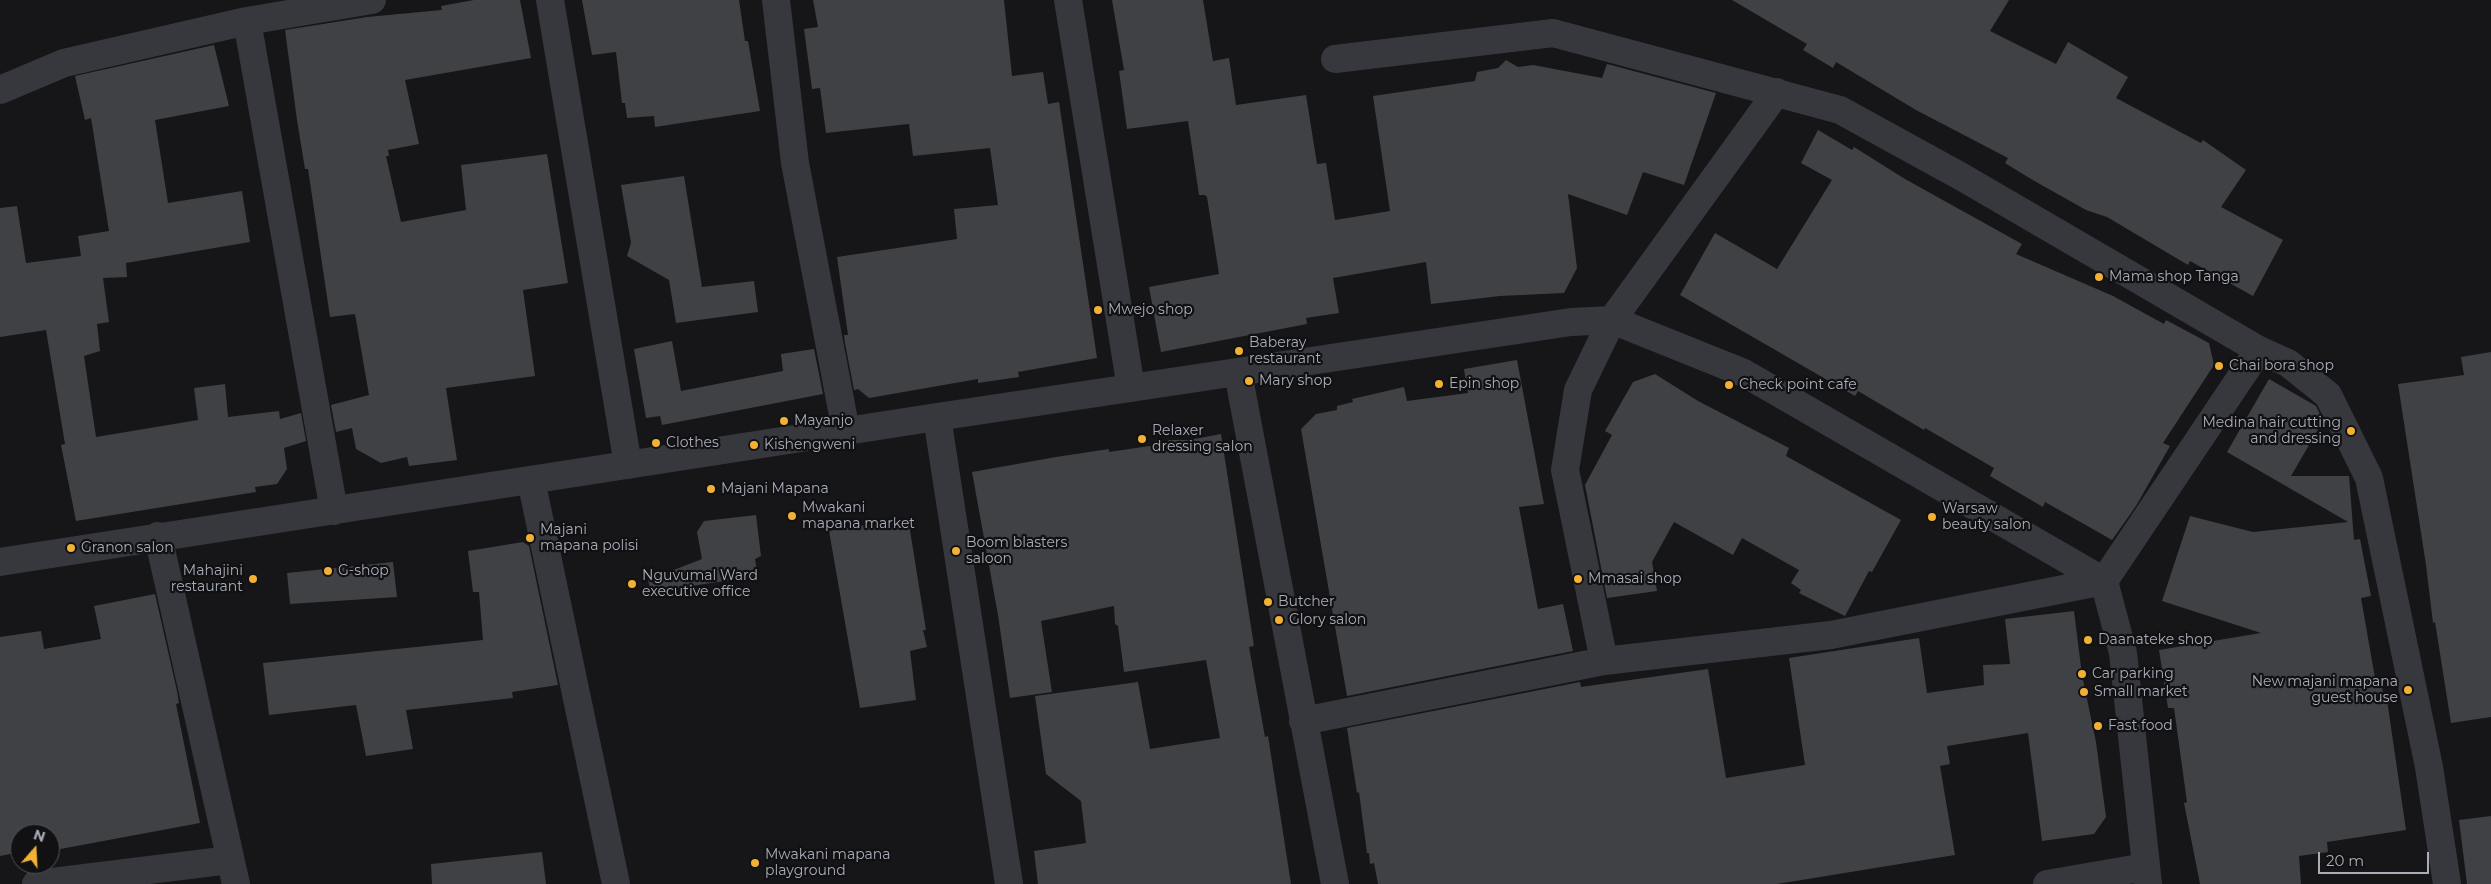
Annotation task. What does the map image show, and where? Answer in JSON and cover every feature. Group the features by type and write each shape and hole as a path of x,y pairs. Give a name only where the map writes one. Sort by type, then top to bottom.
{"street":[{"path":"0,90 64,63 247,21 372,0"},
{"path":"550,0 628,464"},
{"path":"776,0 795,163 846,430"},
{"path":"1068,0 1131,388"},
{"path":"247,21 334,511"},
{"path":"1335,59 1554,33 1840,110 1962,177 2259,350 2288,363 2328,395 2369,478 2429,767 2447,884"},
{"path":"1604,661 1565,470 1578,390 1612,320 1777,92"},
{"path":"0,562 846,430 1571,322 1612,320 1744,373 2104,581 2123,653 2147,876 2047,884"},
{"path":"1303,721 1604,661 1831,635 2104,581 2259,350"},
{"path":"1238,373 1335,884"},
{"path":"937,417 1009,884"},
{"path":"531,480 616,884"},
{"path":"36,884 233,872 158,536"}],"building":[{"path":"474,0 520,0 531,58 405,80 419,144 388,150 389,156 386,156 401,222 466,210 461,165 547,154 568,283 523,290 535,376 446,388 457,460 409,466 407,457 381,463 356,449 352,428 336,432 331,405 369,395 355,314 330,317 308,169 305,169 297,120 285,30 367,17 442,10 441,6"},
{"path":"582,0 739,0 745,41 748,41 760,111 655,127 654,116 627,118 625,103 622,103 616,52 592,55"},
{"path":"813,0 1004,0 1012,76 1043,72 1048,104 1059,102 1097,358 1018,372 1019,377 978,383 978,379 869,398 858,389 854,390 845,343 844,335 848,335 837,257 957,239 954,209 998,205 990,148 913,156 909,124 826,133 820,88 812,89 804,29 818,27"},
{"path":"1112,0 1203,0 1213,61 1229,58 1236,105 1306,95 1317,164 1326,163 1335,220 1390,211 1373,96 1475,81 1477,72 1498,68 1506,60 1518,67 1533,65 1602,78 1607,64 1716,93 1684,185 1643,172 1627,215 1568,194 1577,268 1564,293 1500,296 1431,304 1426,262 1333,278 1339,313 1306,318 1307,324 1161,352 1149,287 1219,274 1207,197 1199,195 1188,121 1127,129 1119,71 1124,70"},
{"path":"1732,0 2009,0 1990,31 2056,64 2068,42 2128,77 2116,98 2201,143 2203,140 2246,170 2221,207 2283,240 2253,296 2190,261 2188,265 2107,217 2086,210 2005,163 2008,158 1916,110 1836,62 1833,68 1803,50 1807,44"},
{"path":"214,45 229,106 155,120 168,203 242,191 250,242 126,263 127,277 103,278 109,322 97,324 100,351 84,356 96,437 198,420 194,388 225,384 228,417 279,411 280,419 301,413 306,441 284,448 287,469 277,484 255,487 256,492 76,521 61,445 65,444 46,330 0,337 0,208 17,206 26,263 81,256 78,236 109,231 91,118 85,120 75,76"},
{"path":"1818,130 1852,150 1854,147 1905,179 2022,244 2016,254 2113,296 2164,324 2166,320 2209,343 2214,365 2163,443 2170,446 2136,506 2112,540 2045,502 2043,507 1990,476 1994,468 1858,391 1855,396 1680,295 1715,233 1777,269 1832,180 1801,163"},
{"path":"684,176 702,287 754,281 758,312 676,323 669,280 627,256 631,243 621,185"},
{"path":"672,341 681,391 783,371 781,354 814,349 823,394 662,425 660,416 646,418 634,349"},
{"path":"2491,352 2491,717 2451,723 2435,622 2433,623 2398,384 2464,375 2461,357"},
{"path":"1517,360 1544,504 1519,507 1538,609 1563,604 1573,651 1347,696 1301,429 1316,414 1337,410 1337,406 1353,402 1352,399 1404,387 1407,401 1468,393 1464,369"},
{"path":"1655,374 1698,401 1789,448 1786,456 1901,520 1872,572 1869,571 1845,616 1799,593 1801,590 1791,583 1799,570 1742,538 1733,555 1674,522 1652,562 1657,591 1607,598 1585,485 1612,435 1605,431 1633,382"},
{"path":"2269,379 2316,406 2323,421 2291,476 2349,476 2354,540 2360,539 2371,596 2361,598 2375,678 2381,678 2383,694 2386,693 2406,830 2327,842 2328,852 2299,856 2301,884 2200,884 2184,803 2187,802 2174,708 2168,708 2159,650 2261,633 2162,601 2190,516 2253,532 2348,522 2227,452"},
{"path":"1221,434 1254,646 1249,647 1265,737 1268,736 1291,884 1038,884 1034,851 1086,843 1081,801 1046,774 1035,696 1138,682 1150,749 1220,738 1206,660 1124,672 1118,626 1115,624 1114,606 1041,621 1052,692 1010,698 998,615 972,472 1056,457 1109,449 1109,452 1163,444 1169,440 1189,440"},
{"path":"756,515 761,556 755,559 758,576 651,592 648,580 702,559 697,532 704,521"},
{"path":"908,518 927,647 910,651 916,700 860,708 829,531"},
{"path":"523,542 529,546 558,685 512,692 513,698 406,710 413,749 366,756 356,705 269,715 263,663 483,640 479,592 473,592 468,551"},
{"path":"393,562 397,597 290,604 287,573"},
{"path":"155,594 177,691 179,703 176,704 200,823 60,849 60,824 10,824 10,854 0,856 0,637 41,631 44,649 101,639 94,606"},
{"path":"2074,611 2082,675 2096,742 2106,817 2094,834 2042,841 2028,733 1947,746 1950,764 1940,766 1955,855 1777,884 1378,884 1374,863 1370,864 1347,728 1580,682 1581,687 1708,669 1726,778 1805,765 1789,658 1919,638 1927,693 1984,685 1983,665 2010,664 2005,619"},
{"path":"2491,816 2491,884 2467,884 2459,820"},
{"path":"542,852 546,884 432,884 431,864"}],"place":[{"name":"Mama shop Tanga","path":"2099,277"},
{"name":"Mwejo shop","path":"1098,310"},
{"name":"Baberay restaurant","path":"1239,351"},
{"name":"Chai bora shop","path":"2219,366"},
{"name":"Mary shop","path":"1249,381"},
{"name":"Epin shop","path":"1439,384"},
{"name":"Check point cafe","path":"1729,385"},
{"name":"Mayanjo","path":"784,421"},
{"name":"Medina hair cutting and dressing","path":"2351,431"},
{"name":"Relaxer dressing salon","path":"1142,439"},
{"name":"Clothes","path":"656,443"},
{"name":"Kishengweni","path":"754,445"},
{"name":"Majani Mapana","path":"711,489"},
{"name":"Mwakani mapana market","path":"792,516"},
{"name":"Warsaw beauty salon","path":"1932,517"},
{"name":"Majani mapana polisi","path":"530,538"},
{"name":"Granon salon","path":"71,548"},
{"name":"Boom blasters saloon","path":"956,551"},
{"name":"G-shop","path":"328,571"},
{"name":"Mahajini restaurant","path":"253,579"},
{"name":"Mmasai shop","path":"1578,579"},
{"name":"Nguvumal Ward executive office","path":"632,584"},
{"name":"Butcher","path":"1268,602"},
{"name":"Glory salon","path":"1279,620"},
{"name":"Daanateke shop","path":"2088,640"},
{"name":"Car parking","path":"2082,674"},
{"name":"New majani mapana guest house","path":"2408,690"},
{"name":"Small market","path":"2084,692"},
{"name":"Fast food","path":"2098,726"},
{"name":"Mwakani mapana playground","path":"755,863"}]}
